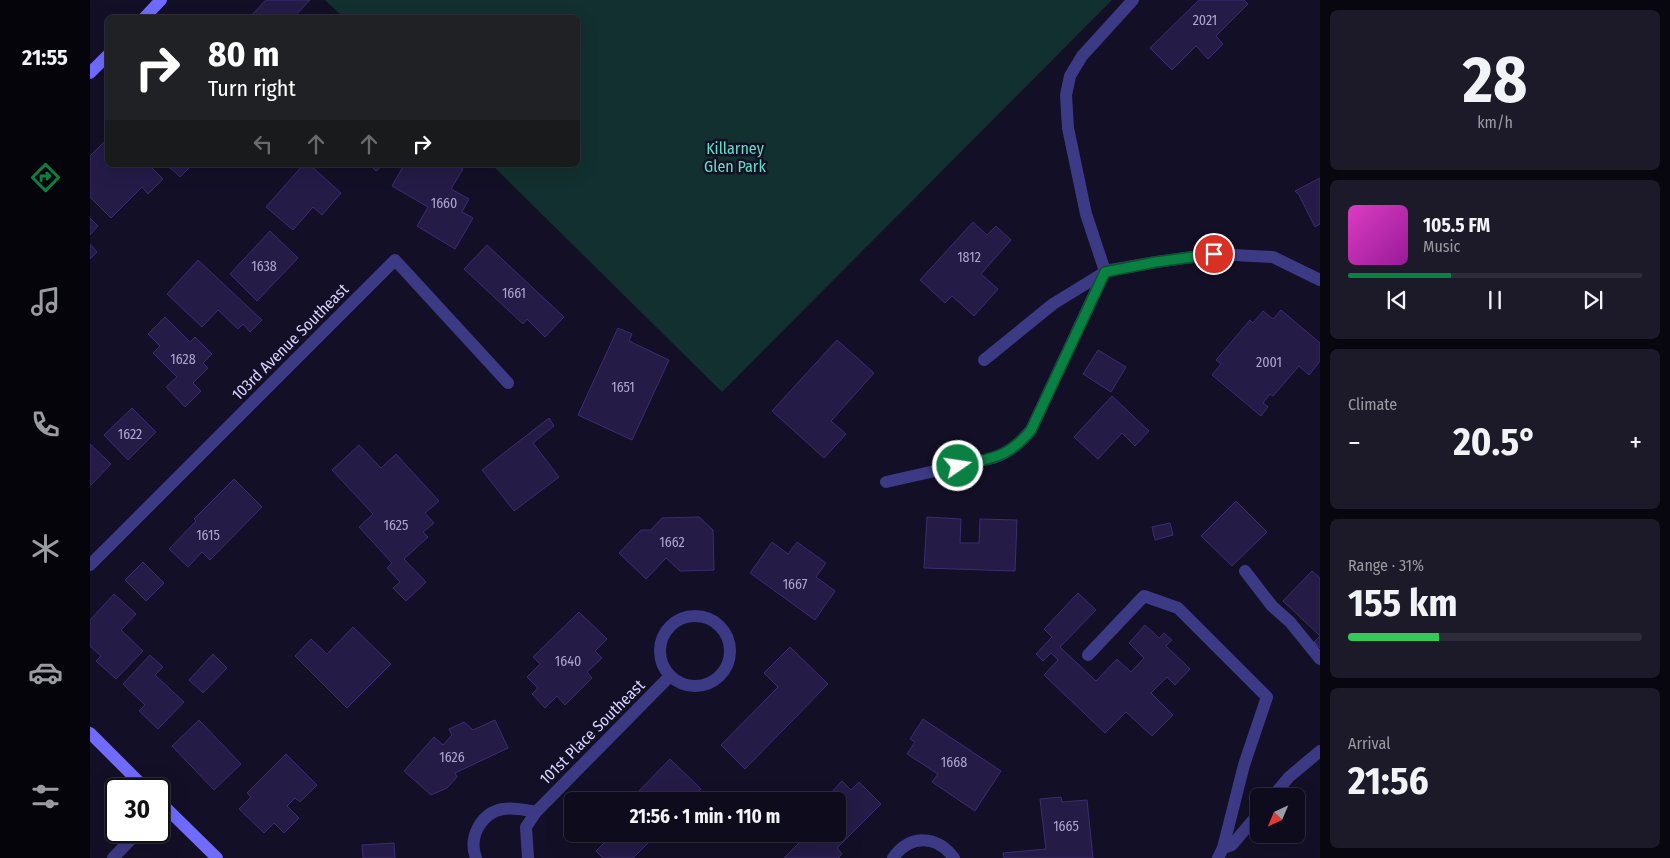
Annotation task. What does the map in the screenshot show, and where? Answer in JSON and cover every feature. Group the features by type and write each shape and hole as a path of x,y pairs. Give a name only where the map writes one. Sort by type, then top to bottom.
{"street":[{"path":"147,15 161,0"},
{"path":"886,482 1006,454 1020,443 1031,430 1105,272 1086,214 1068,128 1066,94 1070,76 1082,56 1133,0"},
{"path":"90,73 105,58"},
{"path":"984,360 1053,304 1105,272 1156,262 1214,254 1273,257 1320,280"},
{"name":"103rd Avenue Southeast","path":"90,565 395,260 508,383"},
{"path":"1245,571 1272,606 1290,622 1320,659"},
{"path":"1088,655 1144,596 1178,608 1267,697 1244,764 1220,853"},
{"path":"690,616 701,616 720,626 727,635 730,645 730,656 727,667 720,676 711,683 701,686 690,686 670,676 660,657 660,646 670,626 690,616"},
{"name":"101st Place Southeast","path":"528,858 526,827 536,812 670,676"},
{"path":"90,733 135,778"},
{"path":"1280,788 1289,777 1320,751"},
{"path":"476,858 473,843 475,832 486,816 505,808 536,812"},
{"path":"170,815 217,858"},
{"path":"1220,853 1232,845 1250,824"},
{"path":"893,858 898,850 907,844 918,840 929,840 948,850 954,858"},
{"path":"113,858 127,843"}],"green space":[{"name":"Killarney Glen Park","path":"325,0 1112,0 722,392 494,167 580,167 580,15 341,15"}],"building":[{"path":"266,0 310,0 296,15 252,15"},
{"path":"1199,0 1244,0 1248,4 1216,36 1223,44 1208,59 1196,46 1172,70 1150,48"},
{"path":"105,141 105,167 151,167 163,179 148,194 142,187 111,218 90,197 90,156"},
{"path":"169,167 190,167 180,177"},
{"path":"301,167 312,167 341,193 322,215 313,207 293,230 266,207"},
{"path":"372,167 381,167 376,171"},
{"path":"403,167 459,167 463,169 451,189 469,199 462,212 473,218 455,249 417,226 428,207 392,186"},
{"path":"1320,178 1320,224 1315,227 1299,195 1295,191"},
{"path":"90,218 98,226 90,235"},
{"path":"973,222 987,235 996,226 1011,240 981,274 998,289 974,316 952,296 945,303 920,280"},
{"path":"270,231 298,258 257,301 230,274"},
{"path":"90,244 97,252 90,259"},
{"path":"487,245 564,317 545,337 527,319 523,324 464,269"},
{"path":"198,260 262,320 250,332 243,324 238,329 218,310 202,327 167,294"},
{"path":"1281,310 1320,343 1320,361 1309,375 1299,366 1273,396 1270,394 1263,403 1268,407 1261,416 1212,375 1221,364 1216,360 1250,320 1253,323 1263,311 1273,319"},
{"path":"165,317 190,342 195,337 212,354 203,363 208,368 193,383 201,391 185,407 166,387 177,377 153,353 160,346 148,334"},
{"path":"618,328 632,334 629,341 669,360 632,440 578,415"},
{"path":"837,340 874,373 831,421 846,434 824,458 772,411"},
{"path":"1098,350 1126,367 1111,392 1083,374"},
{"path":"1112,396 1149,431 1135,446 1122,433 1098,459 1074,437"},
{"path":"132,408 156,432 128,460 104,435"},
{"path":"549,418 554,426 533,443 559,477 514,511 482,470"},
{"path":"90,444 111,464 90,486"},
{"path":"359,445 381,468 396,454 439,501 425,513 434,523 423,532 428,537 404,559 426,582 406,601 393,588 400,582 387,568 392,563 359,527 373,514 332,470"},
{"path":"234,479 262,507 210,560 202,552 188,567 169,549 196,521 194,519"},
{"path":"1236,501 1267,532 1232,566 1201,536"},
{"path":"699,517 713,530 714,570 680,571 666,558 646,579 619,553 641,530 651,530 662,518"},
{"path":"927,517 961,519 960,543 979,543 980,519 1017,520 1015,571 924,568"},
{"path":"1170,523 1173,535 1155,540 1152,527"},
{"path":"772,542 788,554 797,542 826,563 816,577 835,591 815,620 750,573"},
{"path":"143,562 164,583 146,601 125,580"},
{"path":"1312,571 1320,578 1320,636 1283,601"},
{"path":"1078,593 1096,610 1060,647 1096,681 1117,659 1131,672 1144,658 1129,643 1145,625 1159,638 1164,633 1172,640 1166,646 1190,669 1175,685 1167,677 1151,693 1173,715 1152,736 1126,712 1105,733 1044,675 1058,660 1051,653 1043,661 1036,654 1052,637 1044,629"},
{"path":"114,594 136,614 121,630 143,651 116,679 96,661 101,656 90,646 90,620"},
{"path":"579,612 607,639 595,651 602,658 587,672 592,678 565,705 557,696 545,708 532,694 538,688 527,677 540,664 533,657"},
{"path":"353,627 391,664 347,708 295,656 311,639 327,654"},
{"path":"1320,636 1320,648 1314,642"},
{"path":"790,647 828,684 745,769 721,745 778,687 764,673"},
{"path":"213,654 227,668 203,693 189,680"},
{"path":"150,655 163,667 155,675 184,702 158,729 139,711 145,705 123,684"},
{"path":"923,719 1001,771 975,811 932,782 938,774 907,754 915,742 910,739"},
{"path":"199,720 241,764 214,790 172,746"},
{"path":"495,720 508,748 455,773 457,777 447,788 431,795 404,771 434,737 443,745 452,735 449,729 464,722 473,730"},
{"path":"286,754 317,785 300,802 295,798 287,806 299,818 284,833 274,823 264,833 239,809 251,797 247,793"},
{"path":"670,759 701,789 698,792 638,792"},
{"path":"842,781 851,790 859,782 881,804 846,839 846,792 832,792"},
{"path":"1061,797 1062,802 1087,800 1093,858 1004,858 1003,853 1046,849 1040,799"},
{"path":"605,842 649,842 633,858 603,858 596,851"},
{"path":"800,842 843,842 837,848 842,854 838,858 784,858"},
{"path":"394,843 395,858 363,858 362,845"}],"route":[{"path":"958,466 1006,454 1020,443 1031,430 1105,272 1156,262 1214,254"}]}
